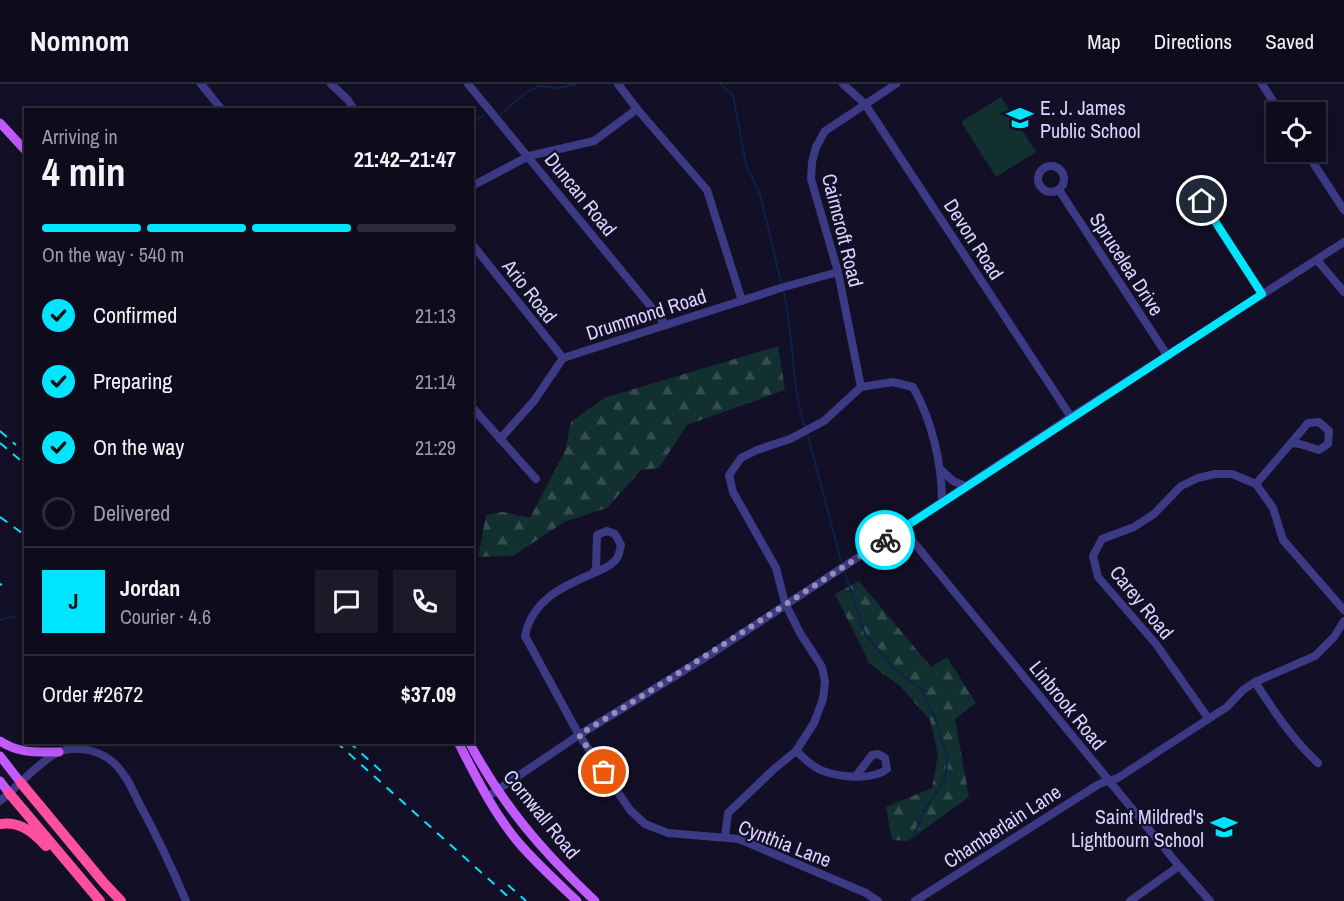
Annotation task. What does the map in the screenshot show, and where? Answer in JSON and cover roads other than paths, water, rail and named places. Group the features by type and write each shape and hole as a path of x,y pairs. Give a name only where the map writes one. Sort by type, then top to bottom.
{"highway":[{"path":"21,783 104,883 122,901"},
{"path":"9,794 100,901"},
{"path":"0,824 21,826 32,832 56,856 70,866"}],"main road":[{"path":"0,123 24,149"},
{"path":"0,741 11,749 25,752 59,752"},
{"name":"Cornwall Road","path":"459,744 487,797 519,842 577,901"},
{"name":"Cornwall Road","path":"470,744 497,790 538,844 596,901"},
{"path":"0,756 21,783"},
{"path":"0,781 9,794"}],"street":[{"path":"201,84 220,108"},
{"path":"331,84 348,100 353,108"},
{"name":"Duncan Road","path":"468,84 530,156 666,325"},
{"path":"618,84 707,190 741,302"},
{"name":"Devon Road","path":"843,84 865,104 1071,417"},
{"name":"Cairncroft Road","path":"861,387 838,272 811,179 812,162 816,147 825,131 896,84"},
{"path":"1262,84 1274,102"},
{"path":"474,185 530,156 594,141 637,109"},
{"path":"1313,162 1344,210"},
{"path":"1190,183 1262,294"},
{"name":"Sprucelea Drive","path":"1059,190 1167,356"},
{"path":"487,797 579,735 711,654 785,603 1344,242"},
{"name":"Ario Road","path":"474,247 562,358"},
{"path":"1317,260 1344,292"},
{"name":"Drummond Road","path":"562,358 838,272"},
{"path":"500,439 534,401 562,358"},
{"path":"725,837 728,813 796,751 814,723 823,699 825,682 822,667 800,633 785,603 776,568 733,492 729,475 741,458 790,439 824,420 861,387 893,382 913,387 924,408 940,469 942,502"},
{"path":"474,409 536,479"},
{"path":"1291,443 1319,450 1328,444 1329,431 1319,422 1311,422 1291,443 1256,484 1273,508 1283,540 1344,610"},
{"path":"940,469 953,481 965,486"},
{"name":"Carey Road","path":"1208,718 1156,644 1098,577 1093,556 1102,539 1134,527 1154,514 1180,486 1198,478 1215,474 1232,474 1256,484"},
{"name":"Linbrook Road","path":"902,528 1210,901"},
{"path":"606,531 615,534 621,545 617,558 604,569 593,573 596,568 597,535 606,531"},
{"name":"Cynthia Lane","path":"593,573 569,583 541,603 528,622 525,636 579,735 630,810 645,824 668,833 739,839 866,893 878,901"},
{"name":"Chamberlain Lane","path":"915,901 1099,784 1118,777 1227,706 1255,682 1315,656 1334,637 1344,621"},
{"path":"1255,682 1283,725 1318,762"},
{"path":"0,801 59,752 76,749 105,756 127,779 186,901"},
{"path":"796,751 821,771 856,776"},
{"path":"1130,901 1179,866"}],"waterway":[{"path":"501,114 525,93 539,86 559,88 576,84"},
{"path":"720,84 733,95 746,165 760,194 781,282"},
{"path":"474,122 484,115"},
{"path":"784,293 797,392 804,425"},
{"path":"808,436 841,561"},
{"path":"845,573 865,634 894,668 922,690 935,718 948,760 944,780 924,811 913,838"},
{"path":"0,620 15,616"}],"railway":[{"path":"0,431 16,445"},
{"path":"0,443 24,463"},
{"path":"0,517 24,535"},
{"path":"338,744 513,901"},
{"path":"351,744 381,771"},
{"path":"508,885 526,901"}],"place":[{"name":"E. J. James Public School","path":"1020,118"},
{"name":"Saint Mildred's Lightbourn School","path":"1224,827"}]}
